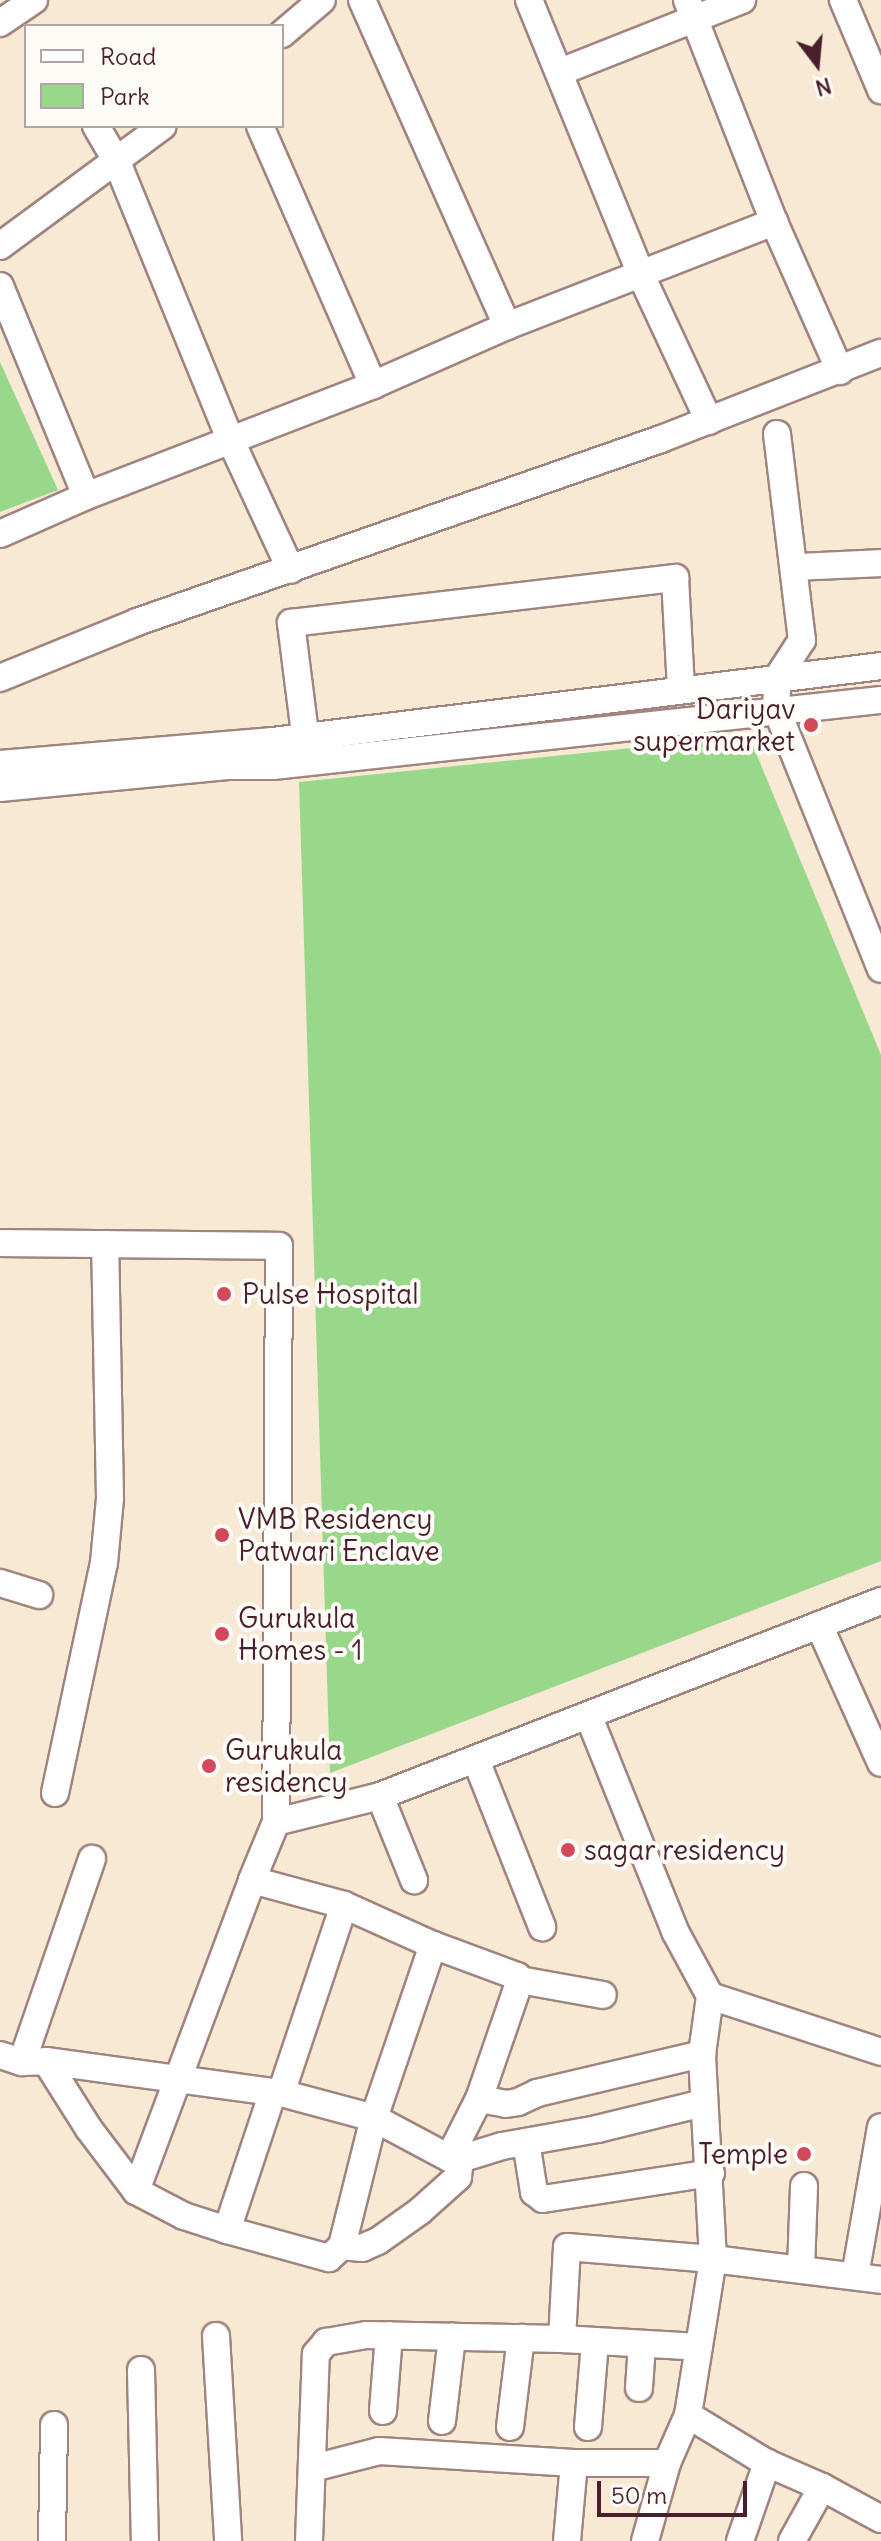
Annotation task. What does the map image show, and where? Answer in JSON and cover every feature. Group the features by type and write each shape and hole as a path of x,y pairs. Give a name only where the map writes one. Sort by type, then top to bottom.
{"street":[{"path":"284,32 322,0"},
{"path":"362,0 507,326"},
{"path":"529,0 641,275 709,421"},
{"path":"560,72 691,10 742,0"},
{"path":"843,0 881,90"},
{"path":"0,23 35,10"},
{"path":"691,10 774,222 840,371"},
{"path":"97,128 117,162 231,441 291,570"},
{"path":"0,246 160,128"},
{"path":"261,128 373,385"},
{"path":"0,534 86,496 373,385 507,326 774,222"},
{"path":"0,286 86,496"},
{"path":"0,678 137,622 709,421 881,353"},
{"path":"777,434 796,567 802,640 778,677 776,708 881,969"},
{"path":"796,567 881,563"},
{"path":"305,734 291,623 675,578 681,689"},
{"path":"0,764 273,741 305,734 881,666"},
{"path":"0,788 230,766 273,766 776,708 881,700"},
{"path":"0,1243 279,1246 276,1822 176,2077 159,2136 136,2191"},
{"path":"55,1793 104,1563 110,1498 105,1244"},
{"path":"0,1583 39,1595"},
{"path":"276,1822 380,1796 881,1601"},
{"path":"819,1625 881,1763"},
{"path":"589,1717 676,1933 710,1996 702,2054 711,2173 713,2259 688,2415 667,2463 645,2541"},
{"path":"476,1760 542,1927"},
{"path":"380,1796 414,1880"},
{"path":"23,2059 92,1859"},
{"path":"252,1880 344,1905 433,1945 517,1976 520,1980 603,1995"},
{"path":"227,2230 344,1905"},
{"path":"23,2059 89,2129 136,2191 184,2216 329,2258 342,2246 374,2118 433,1945"},
{"path":"342,2246 362,2248 378,2241 420,2211 458,2177 454,2159 479,2099 520,1980"},
{"path":"710,1996 881,2052"},
{"path":"479,2099 518,2102 537,2093 702,2054"},
{"path":"23,2059 176,2077 277,2093 374,2118 454,2159 704,2103"},
{"path":"562,2339 567,2247 713,2259 868,2278 881,2127"},
{"path":"526,2142 534,2192 543,2199 711,2173"},
{"path":"801,2269 804,2186"},
{"path":"309,2541 316,2354 321,2346 335,2338 389,2335 562,2339 699,2347"},
{"path":"383,2411 389,2335"},
{"path":"216,2336 228,2541"},
{"path":"442,2421 452,2337"},
{"path":"510,2427 521,2338"},
{"path":"588,2427 595,2341"},
{"path":"639,2388 642,2344"},
{"path":"141,2370 145,2541"},
{"path":"688,2415 767,2463 822,2487 881,2520 869,2541"},
{"path":"52,2541 54,2425"},
{"path":"313,2468 379,2451 574,2463 667,2463"},
{"path":"567,2541 574,2463"},
{"path":"740,2541 767,2463"},
{"path":"792,2541 822,2487"}],"green space":[{"path":"0,362 58,490 0,512"},
{"path":"749,736 881,1055 881,1561 330,1773 299,782"}],"place":[{"name":"Dariyav supermarket","path":"811,725"},
{"name":"Pulse Hospital","path":"224,1294"},
{"name":"VMB Residency Patwari Enclave","path":"222,1535"},
{"name":"Gurukula Homes - 1","path":"222,1634"},
{"name":"Gurukula residency","path":"209,1766"},
{"name":"sagar residency","path":"568,1850"},
{"name":"Temple","path":"804,2154"}]}
